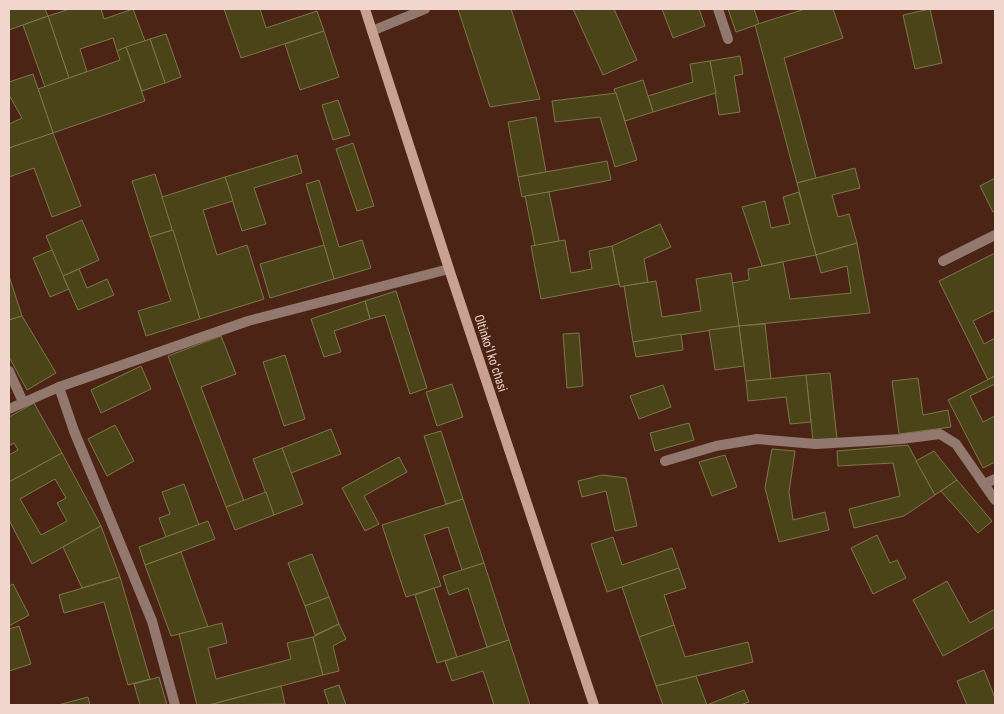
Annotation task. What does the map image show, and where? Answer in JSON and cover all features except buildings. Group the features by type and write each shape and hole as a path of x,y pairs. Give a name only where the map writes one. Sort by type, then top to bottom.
{"main road":[{"name":"Oltinkoʻl koʻchasi","path":"365,9 448,269 594,705"}],"street":[{"path":"372,31 425,9"},
{"path":"718,9 728,40"},
{"path":"943,261 995,235"},
{"path":"9,409 59,387 248,321 448,269"},
{"path":"9,371 23,402"},
{"path":"59,387 78,440 152,621 175,705"},
{"path":"665,461 716,446 757,439 816,444 901,439 940,434 956,444 995,500"},
{"path":"984,484 995,479"}]}
